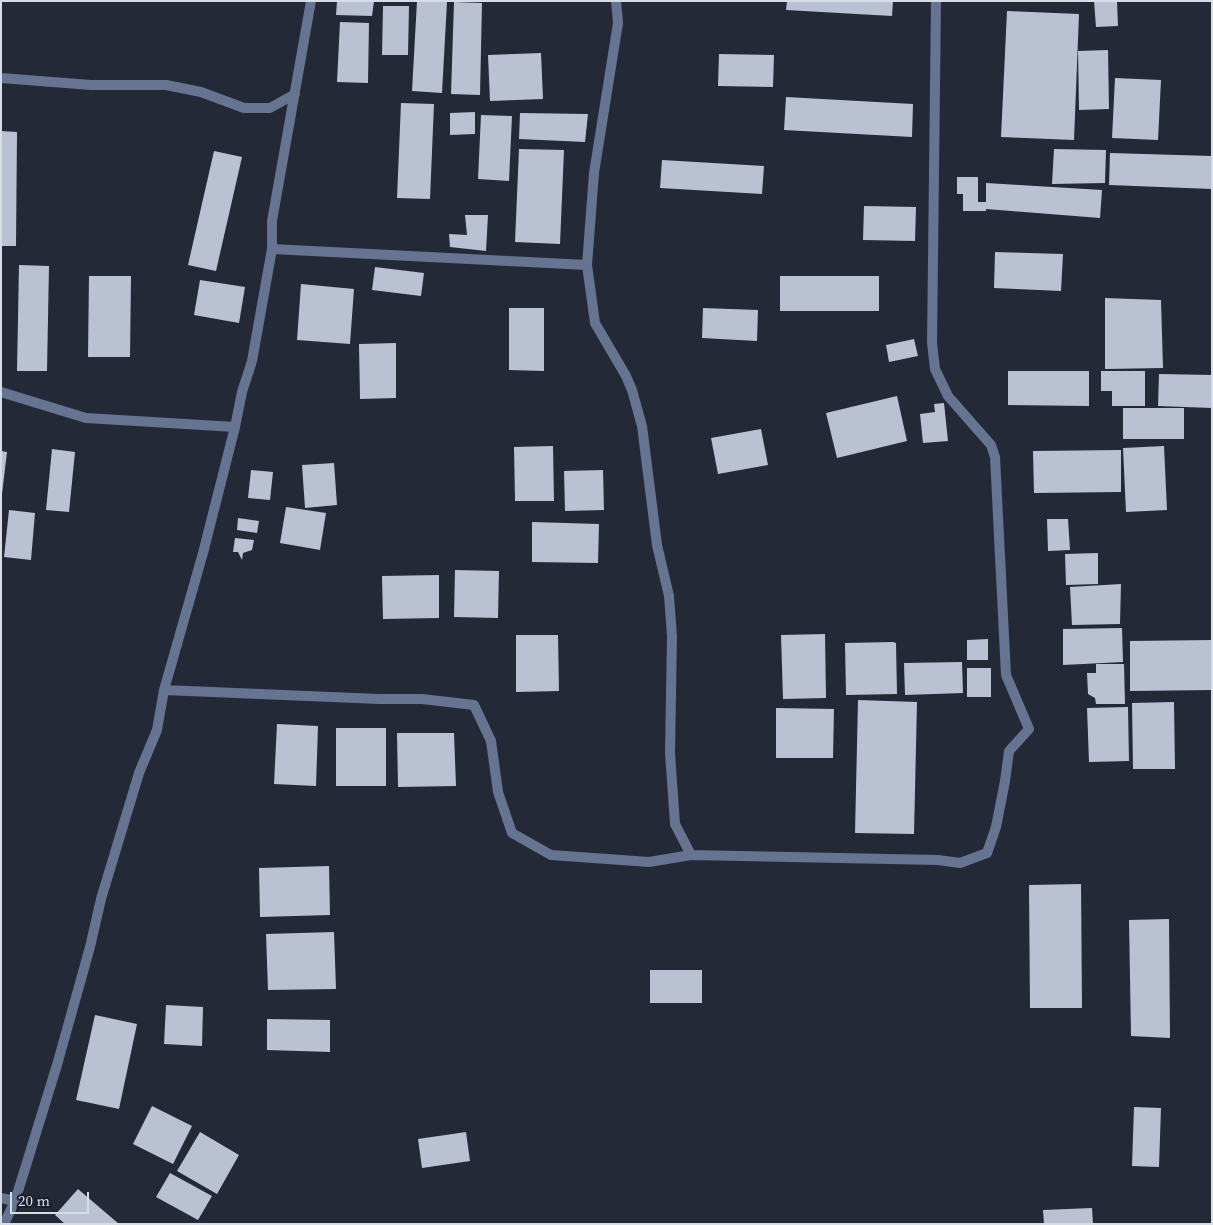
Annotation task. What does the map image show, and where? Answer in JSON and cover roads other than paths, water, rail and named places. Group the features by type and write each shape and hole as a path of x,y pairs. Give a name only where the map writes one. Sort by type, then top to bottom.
{"street":[{"path":"4,1224 15,1201 62,1047 90,947 101,899 139,773 157,730 164,690 205,544 235,428 242,392 252,361 272,249 272,221 311,1"},
{"path":"616,1 618,23 594,173 587,265 595,323 626,376 642,426 657,545 669,596 672,636 670,753 675,824 691,855"},
{"path":"164,690 422,699 474,705 491,741 498,792 512,833 551,855 650,862 691,855 938,860 960,864 987,853 996,827 1009,750 1029,729 1006,675 995,457 991,445 948,396 935,369 932,343 936,1"},
{"path":"1,78 91,85 166,85 201,92 244,108 270,108 295,94"},
{"path":"272,249 587,265"},
{"path":"1,392 86,418 235,428"},
{"path":"1,1198 15,1201"}]}
